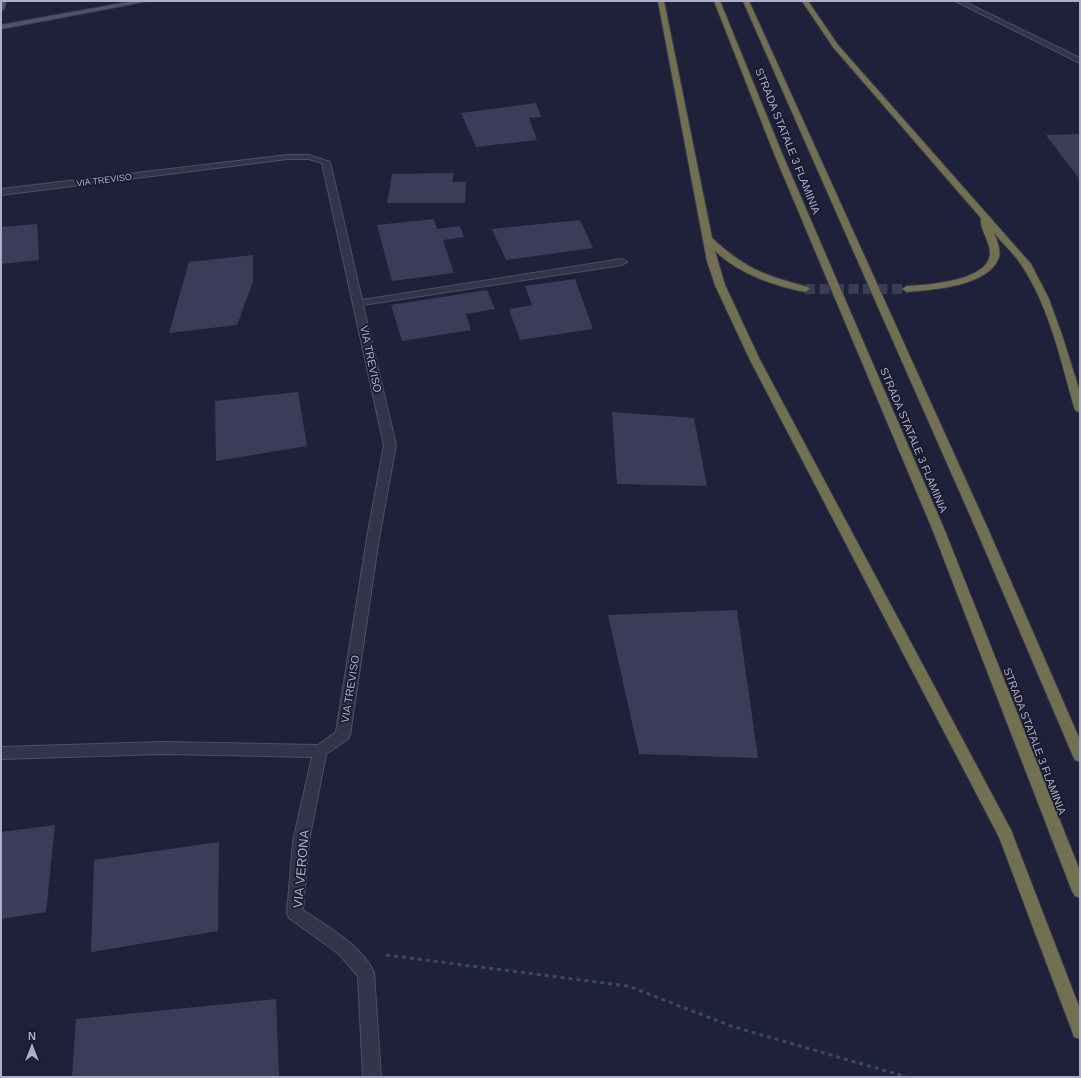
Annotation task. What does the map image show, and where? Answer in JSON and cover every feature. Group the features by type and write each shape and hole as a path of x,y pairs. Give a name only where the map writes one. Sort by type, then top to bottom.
{"highway":[{"path":"661,1 716,276 756,360 1006,835 1080,1031"},
{"name":"STRADA STATALE 3 FLAMINIA","path":"717,1 777,151 939,531 1080,891"},
{"name":"STRADA STATALE 3 FLAMINIA","path":"746,1 982,530 1080,756"},
{"path":"805,1 835,46 1021,259 1041,293 1058,335 1080,410"},
{"path":"811,1 814,16"},
{"path":"907,289 940,286 962,281 974,277 991,265 994,258 994,251 982,213"},
{"path":"709,240 722,254 752,273 777,283 805,289"}],"main road":[{"path":"1,9 4,1"},
{"path":"1,27 145,1"}],"street":[{"path":"958,1 1080,61"},
{"name":"VIA TREVISO","path":"1,192 287,158 309,158 326,162 390,445 373,538 342,735 320,751"},
{"path":"359,303 622,262"},
{"path":"1,753 163,748 320,751"},
{"name":"VIA VERONA","path":"320,751 301,841 295,913 345,949 366,973 372,1077"}],"path":[{"path":"345,949 628,986 731,1026 907,1077"}],"building":[{"path":"536,103 541,117 529,118 537,140 476,147 461,113"},
{"path":"1080,134 1080,180 1046,135"},
{"path":"454,173 452,182 466,182 465,203 387,203 392,174"},
{"path":"434,219 437,229 460,226 464,237 443,240 454,273 392,281 377,225"},
{"path":"580,220 593,248 506,260 492,229"},
{"path":"37,224 39,260 1,264 1,227"},
{"path":"253,255 253,282 237,325 169,333 189,262"},
{"path":"575,279 593,329 520,340 509,309 532,305 525,286"},
{"path":"487,290 495,309 466,314 471,330 402,341 391,305"},
{"path":"298,392 307,446 216,461 215,401"},
{"path":"612,412 694,418 707,486 617,484"},
{"path":"737,610 758,758 639,754 608,615"},
{"path":"55,825 46,912 1,919 1,832"},
{"path":"219,842 218,931 91,952 94,860"},
{"path":"276,999 279,1077 72,1077 76,1019"}],"tunnel":[{"path":"805,289 907,289"}]}
